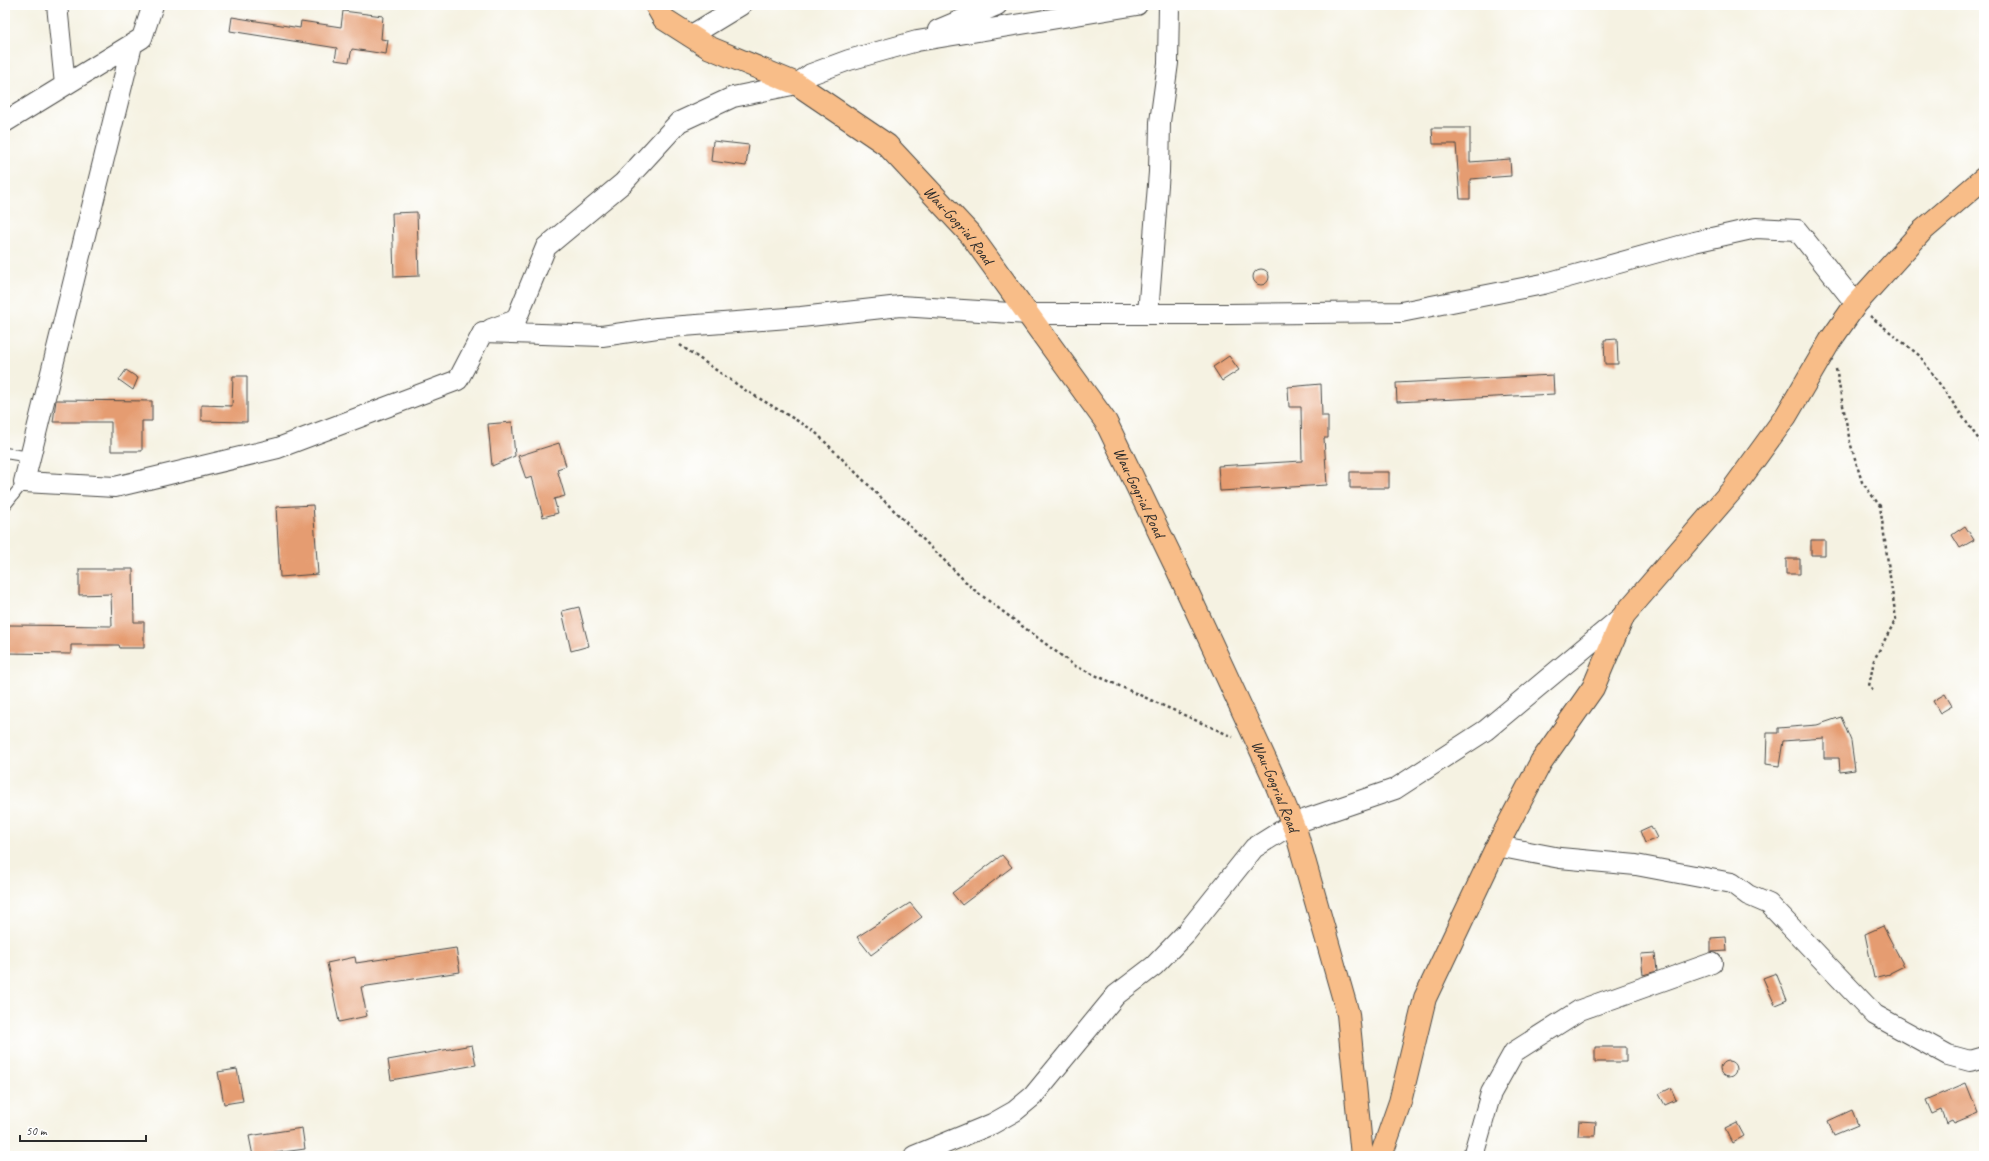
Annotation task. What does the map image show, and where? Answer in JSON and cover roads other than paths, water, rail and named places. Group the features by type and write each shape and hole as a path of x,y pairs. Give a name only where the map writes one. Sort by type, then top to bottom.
{"main road":[{"name":"Wau-Gogrial Road","path":"656,5 664,19 708,47 797,84 887,145 970,234 1106,422 1177,569 1292,824 1348,1014 1362,1156"},
{"path":"1381,1156 1400,1102 1425,998 1497,846 1541,762 1593,688 1624,615 1732,489 1786,416 1830,341 1856,304 1920,232 1984,178"}],"street":[{"path":"57,5 65,85"},
{"path":"5,122 142,38 153,5"},
{"path":"690,36 741,5"},
{"path":"918,41 997,5"},
{"path":"132,45 24,482 115,487 278,448 458,380 483,332 516,320 546,247 623,183 680,122 734,97 797,84 811,74 849,60 918,41 1137,5"},
{"path":"1148,314 1160,172 1160,122 1168,63 1169,5"},
{"path":"483,332 602,336 657,328 801,317 900,306 1028,314 1401,312 1543,284 1694,242 1756,228 1797,230 1856,304"},
{"path":"914,1156 992,1124 1015,1111 1033,1096 1116,995 1154,966 1186,933 1254,848 1292,824 1395,789 1486,730 1624,615"},
{"path":"1497,846 1560,858 1636,865 1732,883 1748,895 1769,904 1875,1015 1948,1055 1970,1060 1984,1057"},
{"path":"1473,1156 1491,1093 1514,1052 1580,1010 1712,963"}],"lane":[{"path":"5,453 30,457"},
{"path":"5,506 24,482"}]}
